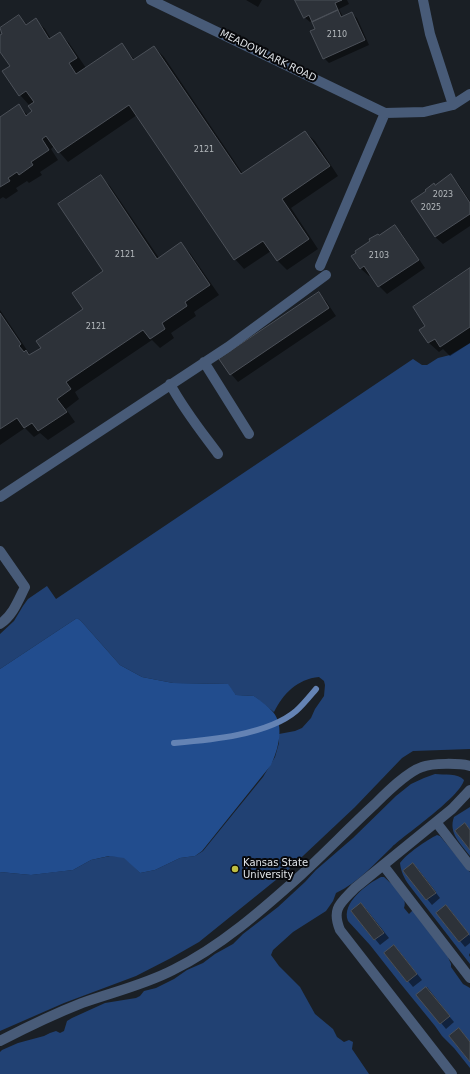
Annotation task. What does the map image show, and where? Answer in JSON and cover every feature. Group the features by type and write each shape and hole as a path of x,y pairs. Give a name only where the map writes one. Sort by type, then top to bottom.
{"street":[{"name":"MEADOWLARK ROAD","path":"152,0 385,113 424,112 453,105 470,94"},
{"path":"422,0 430,34 453,105"},
{"path":"320,266 385,113"},
{"path":"0,497 204,362 326,275"},
{"path":"204,362 249,434"},
{"path":"170,384 179,401 218,454"},
{"path":"0,551 25,587 18,603 8,618 0,624"},
{"path":"0,1041 83,1003 140,984 174,970 207,950 232,932 282,891 313,864 384,795 405,777 422,767 440,764 466,764 470,766"},
{"path":"452,1074 340,930 336,911 355,888 452,809 470,790"},
{"path":"436,822 470,866"},
{"path":"383,865 470,978"}],"shaded area":[{"path":"470,343 470,749 413,751 402,758 355,807 287,871 199,942 136,976 64,1003 0,1031 0,872 31,875 73,870 91,860 110,856 124,857 140,873 155,870 180,858 195,856 203,851 263,777 275,757 279,743 279,734 302,728 311,718 324,696 325,685 324,681 319,677 311,678 297,684 286,694 274,712 254,696 236,695 227,684 173,683 142,677 120,665 77,618 0,669 0,634 14,621 28,599 47,586 56,599 413,359 422,365 427,365 438,358 450,355"},
{"path":"77,618 120,665 142,677 173,683 228,684 236,695 254,696 269,708 277,718 279,724 279,738 271,765 202,851 195,856 180,858 155,870 140,873 124,858 109,856 91,860 73,870 31,875 0,872 0,669"},
{"path":"435,774 455,775 464,780 453,796 392,847 352,884 336,893 333,901 326,911 293,932 273,950 271,955 279,966 300,987 315,1014 333,1029 337,1037 344,1042 349,1040 353,1042 352,1049 369,1074 0,1074 0,1052 2,1050 18,1043 56,1031 60,1033 64,1031 67,1021 72,1018 105,1003 136,998 144,991 156,988 174,979 233,944 243,934 278,907 396,796 411,784"},
{"path":"470,807 470,830 465,823 455,831 470,850 470,856 456,838 453,823 454,817"},
{"path":"437,835 440,836 470,872 470,964 409,885 401,869 400,863 407,856","holes":["413,863 436,892 426,900 403,871","446,905 469,934 459,942 436,913"]},
{"path":"381,877 384,877 402,895 405,904 404,908 409,914 413,910 448,957 451,967 463,984 470,988 470,1042 459,1028 449,1036 470,1062 470,1068 442,1036 370,945 348,921 348,908 352,901 369,884","holes":["361,903 384,932 374,940 351,911","394,945 417,974 407,982 384,953","427,987 450,1016 440,1024 417,995"]}],"building":[{"path":"295,0 342,0 335,3 338,10 312,22 309,15 304,18"},
{"path":"338,10 341,17 352,12 365,40 323,59 310,31 315,29 312,22"},
{"path":"19,15 26,25 36,18 49,39 60,32 77,58 69,63 76,74 122,43 133,60 154,46 241,174 305,131 330,166 282,199 309,239 277,261 263,241 234,260 129,105 58,153 46,136 42,139 49,150 31,162 33,165 19,175 17,172 8,178 10,181 0,187 0,117 19,104 26,116 32,111 28,106 34,102 26,91 19,96 2,71 10,66 0,52 0,35 2,34 0,28"},
{"path":"451,174 470,203 470,214 435,237 411,201 426,191 425,190 434,183 435,185"},
{"path":"101,175 157,259 181,242 210,285 185,302 187,306 162,323 165,329 150,339 143,330 66,382 71,389 57,399 67,412 38,431 32,423 24,428 17,418 0,429 0,313 21,344 19,346 24,352 26,350 29,355 41,348 36,341 83,309 72,293 103,271 58,204"},
{"path":"395,225 419,260 378,287 364,266 360,269 351,256 356,253 355,251 370,241 369,239 378,234 379,235"},
{"path":"470,268 470,327 440,347 435,339 428,343 419,330 425,326 413,307"},
{"path":"319,292 329,308 230,375 219,359"},
{"path":"465,823 470,830 470,850 455,831"},
{"path":"413,863 436,893 426,900 403,871"},
{"path":"361,903 384,933 374,940 351,911"},
{"path":"446,905 469,934 459,942 436,913"},
{"path":"394,945 417,974 407,982 384,953"},
{"path":"426,987 450,1016 440,1024 416,995"},
{"path":"459,1028 470,1042 470,1062 449,1036"}],"waterway":[{"path":"174,743 238,735 270,726 296,711 316,689"}],"place":[{"name":"Kansas State University","path":"235,869"}]}
